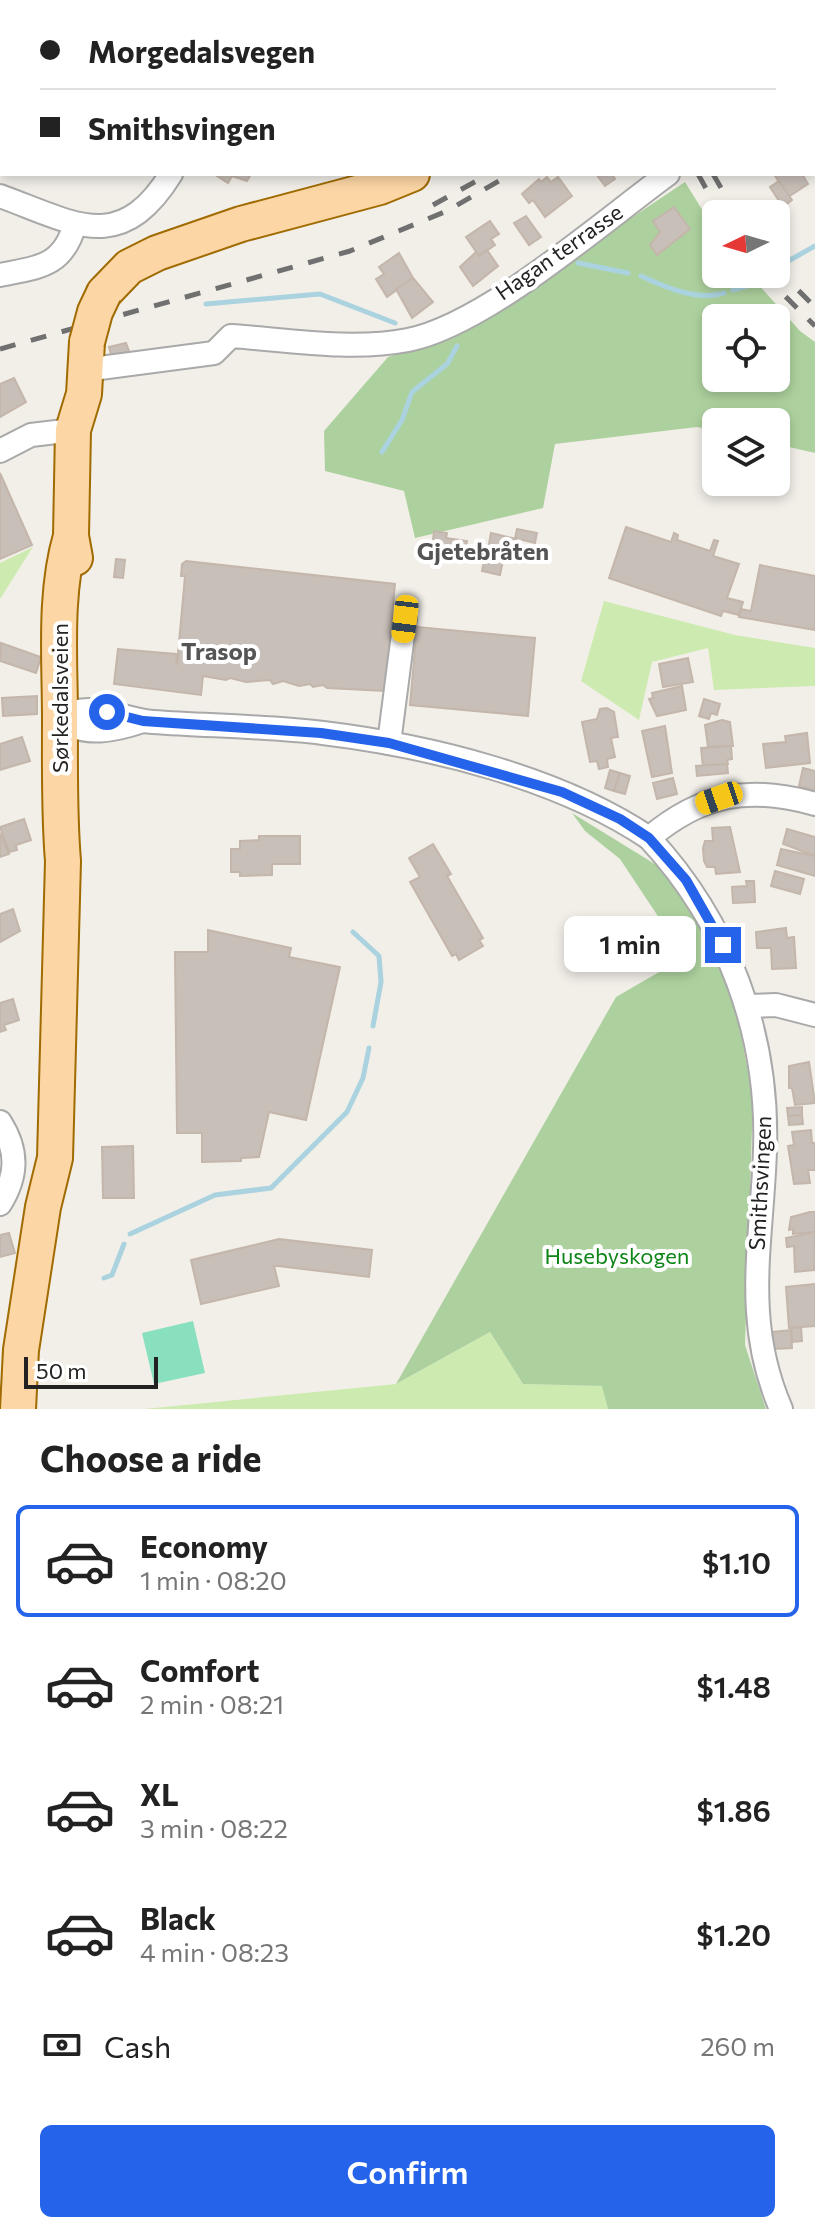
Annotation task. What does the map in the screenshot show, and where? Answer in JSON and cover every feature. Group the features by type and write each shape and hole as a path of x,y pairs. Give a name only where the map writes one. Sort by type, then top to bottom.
{"main road":[{"name":"Sørkedalsveien","path":"34,1409 61,1205 54,1163 63,861 59,815 71,719 62,568 71,536 73,425 67,392 86,352 92,297 100,268 136,243 182,228 241,224 380,187 407,176"},
{"name":"Sørkedalsveien","path":"18,1409 21,1350 43,1207 54,1163"}],"street":[{"path":"0,196 90,227 120,223 139,214 158,195 170,176"},
{"name":"Hagan terrasse","path":"86,352 214,353 231,336 374,344 409,340 449,328 543,267 665,176"},
{"path":"0,275 51,262 66,248 75,224"},
{"path":"0,451 31,435 73,425"},
{"path":"389,743 405,619"},
{"name":"Smithsvingen","path":"71,719 106,730 143,721 321,733 389,743 562,792 620,819 649,838 686,880 706,912 747,1006 758,1059 765,1125 755,1271 757,1330 761,1353 781,1409"},
{"path":"649,838 677,815 719,798 756,793 815,804"},
{"path":"747,1006 776,1005 815,1015"},
{"path":"0,1122 13,1143 15,1159 14,1176 0,1204"},
{"path":"15,1159 54,1163"}],"green space":[{"path":"685,182 702,209 702,288 762,288 776,304 702,304 702,392 790,392 790,320 815,342 815,453 790,447 790,408 702,408 702,428 555,444 543,508 415,538 404,491 325,471 324,431 388,357 467,331 553,266 586,248"},
{"path":"33,547 0,599 0,563"},
{"path":"604,601 735,635 815,648 815,686 714,690 708,648 652,662 639,720 581,681"},
{"name":"Husebyskogen","path":"572,813 671,874 731,982 753,1098 745,1345 766,1409 608,1409 602,1386 523,1384 490,1332 396,1384 616,997 685,957 620,859 585,831"},
{"path":"193,1321 205,1373 154,1384 142,1333"},
{"path":"490,1332 523,1384 603,1386 608,1409 144,1409 396,1384"}],"building":[{"path":"217,176 232,176 228,183"},
{"path":"232,176 250,176 247,181"},
{"path":"598,176 613,176 615,179 605,186"},
{"path":"775,176 803,176 808,184 788,197"},
{"path":"547,177 551,182 558,177 572,196 545,217 533,200 529,203 522,194 539,179 541,182"},
{"path":"779,181 792,200 778,200 770,187"},
{"path":"674,207 690,229 657,255 650,245 660,232 653,221"},
{"path":"526,216 541,237 529,245 514,223"},
{"path":"490,221 499,234 491,239 495,245 479,256 466,237"},
{"path":"487,250 498,266 473,286 460,267 476,252 479,256"},
{"path":"399,253 413,278 387,297 376,279 384,274 379,267"},
{"path":"413,278 433,302 412,318 396,289"},
{"path":"126,343 131,356 113,361 109,347"},
{"path":"14,378 26,402 0,417 0,384"},
{"path":"0,473 32,545 0,559"},
{"path":"626,527 671,542 674,533 678,535 677,540 710,551 714,540 718,541 713,556 739,564 727,598 743,602 739,615 723,611 721,616 609,578"},
{"path":"517,529 537,533 535,543 515,538"},
{"path":"434,531 447,533 446,538 467,541 465,553 432,549"},
{"path":"491,533 516,539 512,557 504,555 500,575 482,571 485,557 481,556 483,548 488,549"},
{"path":"116,559 125,560 123,578 114,577"},
{"path":"186,561 395,584 385,691 327,688 323,685 313,687 310,684 299,686 283,681 273,684 270,680 246,682 203,676 201,695 114,684 118,649 176,654 177,665 185,576 181,576 182,564"},
{"path":"760,565 815,576 815,630 739,617 741,609 751,611"},
{"path":"417,627 535,638 528,716 410,705"},
{"path":"1,643 41,657 36,673 0,661"},
{"path":"688,658 693,682 663,687 659,664"},
{"path":"682,686 686,710 657,716 649,699 653,698 652,693"},
{"path":"37,696 37,714 3,716 2,698"},
{"path":"704,699 720,704 717,715 711,713 709,719 699,716"},
{"path":"607,708 614,712 618,737 611,738 615,757 607,759 608,767 599,769 597,761 590,762 582,722 597,719 600,709"},
{"path":"722,720 730,722 733,746 708,747 705,725"},
{"path":"665,726 672,773 652,777 642,731"},
{"path":"807,733 810,763 766,768 763,744 786,742 785,736"},
{"path":"22,737 30,761 0,770 0,744"},
{"path":"731,746 732,759 727,760 728,764 703,767 701,748"},
{"path":"727,764 728,773 697,776 696,766"},
{"path":"803,768 815,771 815,790 799,786"},
{"path":"610,770 620,773 614,791 605,788"},
{"path":"620,773 630,776 625,794 614,791"},
{"path":"673,778 677,794 657,799 653,783"},
{"path":"24,819 31,840 16,845 17,850 9,852 0,827"},
{"path":"730,827 740,872 716,874 715,867 707,867 704,861 705,841 713,841 712,828"},
{"path":"787,829 815,837 815,856 783,844"},
{"path":"0,833 9,854 0,857"},
{"path":"259,836 300,836 300,864 272,864 272,875 240,876 240,872 231,872 231,849 240,849 240,841 259,840"},
{"path":"433,844 451,874 447,876 483,938 479,940 483,946 459,960 456,954 452,956 410,882 420,877 409,858"},
{"path":"781,849 815,856 815,876 777,865"},
{"path":"775,871 804,879 800,894 771,886"},
{"path":"746,881 754,881 755,902 733,903 732,887 747,886"},
{"path":"13,909 20,931 0,942 0,914"},
{"path":"786,928 787,938 794,937 796,968 772,969 771,948 757,948 756,932"},
{"path":"208,930 291,948 289,957 340,967 306,1120 269,1112 259,1157 241,1158 241,1161 202,1162 202,1133 177,1133 175,952 208,952"},
{"path":"13,999 19,1020 4,1025 6,1030 0,1032 0,1003"},
{"path":"809,1062 815,1103 795,1105 792,1088 789,1088 789,1066"},
{"path":"802,1107 802,1115 788,1116 787,1108"},
{"path":"802,1115 803,1124 789,1125 788,1116"},
{"path":"811,1130 812,1143 815,1143 815,1170 808,1170 810,1183 794,1184 788,1146 794,1145 792,1132"},
{"path":"133,1146 134,1198 103,1198 102,1147"},
{"path":"815,1212 815,1232 793,1234 793,1229 789,1230 791,1217"},
{"path":"815,1232 814,1270 795,1272 794,1246 787,1247 786,1238"},
{"path":"9,1233 15,1253 0,1257 0,1235"},
{"path":"279,1239 372,1250 369,1277 274,1266 279,1286 201,1304 191,1260"},
{"path":"815,1284 815,1326 789,1328 786,1287"},
{"path":"801,1327 802,1341 792,1342 791,1328"},
{"path":"791,1330 792,1348 774,1349 772,1332"}],"waterway":[{"path":"790,260 815,246"},
{"path":"578,263 628,273"},
{"path":"641,276 693,294 724,293"},
{"path":"733,290 740,288"},
{"path":"206,304 320,294 395,323"},
{"path":"382,452 402,420 412,392 447,364 457,346"},
{"path":"353,932 379,956 381,982 373,1026"},
{"path":"130,1234 215,1195 271,1188 347,1112 363,1078 369,1048"},
{"path":"104,1278 112,1275 124,1244"}],"railway":[{"path":"433,205 485,176"},
{"path":"0,349 350,251 447,211 508,176"},
{"path":"699,176 712,200"},
{"path":"714,176 728,200"},
{"path":"790,282 815,307"},
{"path":"777,288 815,326"}],"district":[{"name":"Gjetebråten","path":"483,552"},
{"name":"Trasop","path":"219,652"}],"route":[{"path":"107,712 143,721 321,733 389,743 562,792 620,819 649,838 686,880 723,945"}]}
